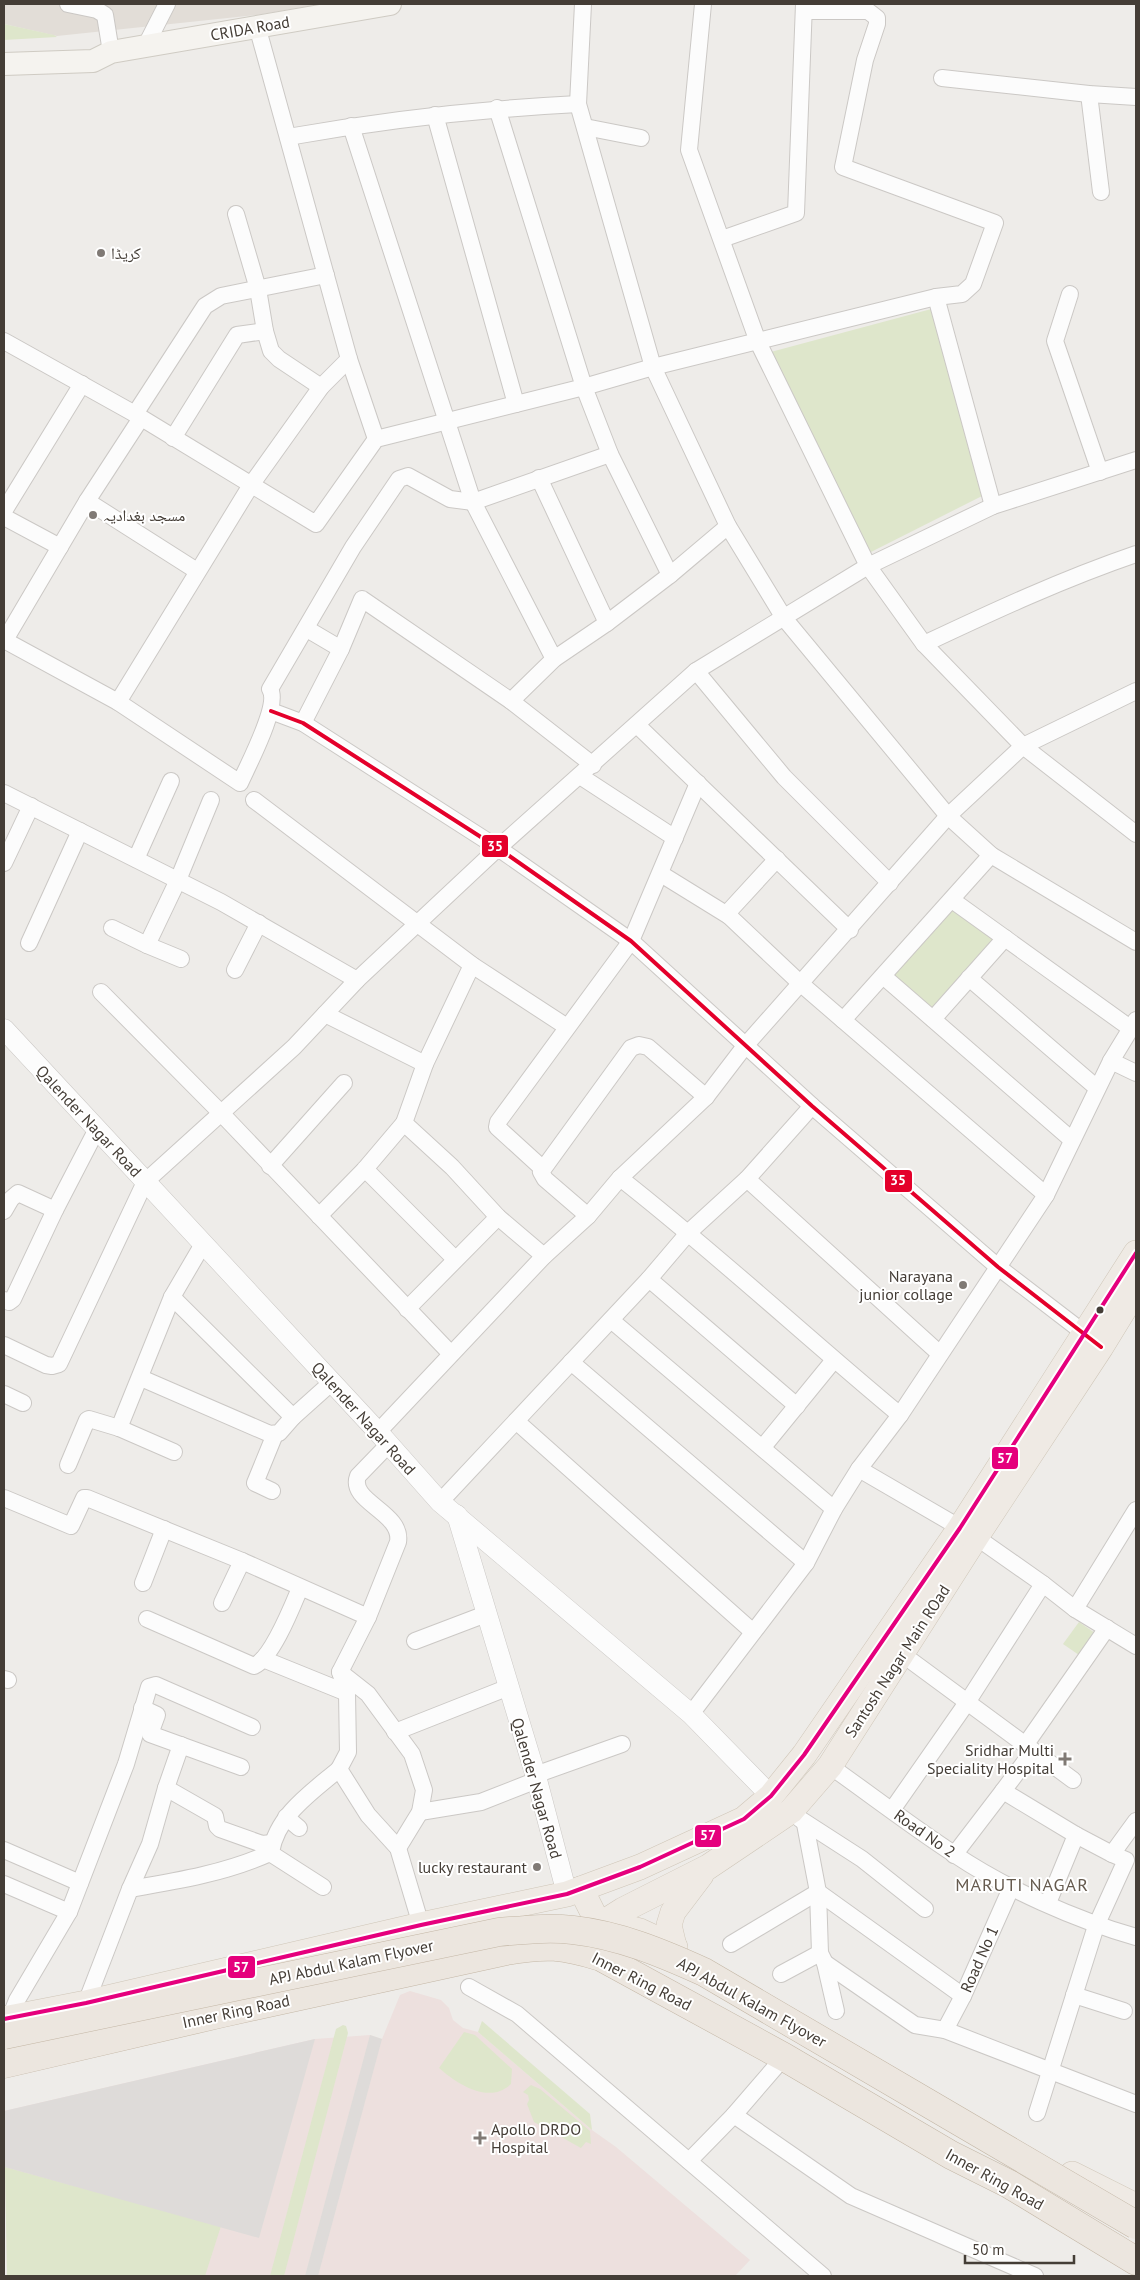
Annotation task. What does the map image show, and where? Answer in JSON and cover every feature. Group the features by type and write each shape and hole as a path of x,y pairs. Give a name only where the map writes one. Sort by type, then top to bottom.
{"highway":[{"name":"APJ Abdul Kalam Flyover","path":"6,2024 500,1932 536,1929 582,1932 660,1952 704,1972 1136,2225"},
{"name":"Inner Ring Road","path":"4,2064 223,2013 526,1948 549,1945 574,1949 601,1957 784,2057 951,2155 1023,2193 1136,2261"},
{"path":"1023,2193 1043,2156"},
{"path":"1050,2209 1070,2173"}],"main road":[{"name":"CRIDA Road","path":"4,64 93,61 111,52 390,4"},
{"name":"CRIDA Road","path":"4,49 92,45 111,52"},
{"name":"Santosh Nagar Main ROad","path":"574,1892 647,1864 744,1819 772,1796 968,1533 1093,1340 1136,1253"},
{"name":"Santosh Nagar Main ROad","path":"1093,1340 1136,1290"},
{"name":"Santosh Nagar Main ROad","path":"574,1949 604,1922 623,1910 798,1818 902,1654 968,1533"},
{"path":"674,1946 669,1925 673,1912 690,1887 708,1867"},
{"path":"6,2024 86,2003 421,1925 574,1892 596,1919 640,1931 700,1958 1070,2173 1136,2206"}],"street":[{"path":"68,4 97,10 105,15 111,52"},
{"path":"144,47 168,4"},
{"path":"583,4 578,104 653,367 728,526 784,618 948,816 991,855 1136,942"},
{"path":"703,4 689,150 758,342 868,566 924,644 1024,746 1136,834"},
{"path":"4,340 138,416 316,524 376,439 584,388 653,367 936,297 958,296 967,291 972,284 995,223 843,167 865,60 877,24 877,18 868,12 804,8 796,213 722,239"},
{"path":"257,26 349,359 376,439"},
{"path":"942,78 1136,98"},
{"path":"1089,94 1101,192"},
{"path":"288,137 351,126 435,115 497,108 578,104"},
{"path":"497,108 584,388 610,454 670,575"},
{"path":"435,115 516,404"},
{"path":"351,126 445,421 473,502 554,659"},
{"path":"585,127 641,138"},
{"path":"236,214 258,289 265,332 271,351 274,356 320,387"},
{"path":"326,275 221,296 205,306 4,640 118,702 240,782 271,712 273,697 270,689 283,664 307,628 353,547 399,479 408,476 450,500 473,502 610,454"},
{"path":"1070,294 1055,341 1100,472"},
{"path":"936,297 993,506"},
{"path":"173,438 237,335 265,332"},
{"path":"118,702 251,485 320,387 349,359"},
{"path":"4,511 82,384"},
{"path":"4,1345 46,1365 56,1366 61,1362 145,1182 294,1047 357,980 498,848 696,671 868,566 993,506 1136,460"},
{"path":"539,478 607,624"},
{"path":"87,501 197,571"},
{"path":"4,517 60,547"},
{"path":"511,701 554,659 607,624 670,575 728,526"},
{"path":"924,644 1025,596 1082,572 1136,554"},
{"path":"303,723 341,649 362,599 511,701 593,765"},
{"path":"307,628 341,649"},
{"path":"696,671 784,777 890,883"},
{"path":"130,1889 189,1879 255,1860 271,1848 286,1817 339,1770 348,1752 347,1693 340,1672 368,1617 400,1535 395,1524 359,1492 356,1482 383,1439 451,1354 544,1256 588,1216 620,1178 706,1097 746,1046 800,983 850,930 948,816 1024,746 1136,692"},
{"path":"271,712 303,723 498,848 631,941 812,1106 998,1267 1093,1340"},
{"path":"637,725 850,930"},
{"path":"580,776 675,838"},
{"path":"136,859 171,781"},
{"path":"542,1168 497,1127 498,1122 631,941 698,783"},
{"path":"4,794 178,880 259,923 357,980"},
{"path":"147,944 178,880 211,800"},
{"path":"254,800 472,966 567,1027"},
{"path":"4,863 31,806"},
{"path":"29,943 80,831"},
{"path":"843,1020 991,855"},
{"path":"729,916 732,909 778,859"},
{"path":"661,874 729,916 800,983 1046,1195"},
{"path":"691,1714 806,1563 834,1509 859,1469 900,1415 1046,1195 1097,1088 1133,1024 952,900"},
{"path":"235,970 259,923"},
{"path":"112,928 180,959"},
{"path":"933,1019 1005,938"},
{"path":"319,1216 365,1169 404,1122 425,1064 472,966"},
{"path":"883,976 1072,1140"},
{"path":"969,978 1097,1088"},
{"path":"101,992 221,1113 451,1354"},
{"path":"325,1014 425,1064"},
{"name":"Qalender Nagar Road","path":"4,1029 440,1502 457,1515 508,1687 574,1892"},
{"path":"588,1216 544,1179 541,1172 542,1168 635,1046 648,1047 706,1097"},
{"path":"1111,1061 1136,1073"},
{"path":"270,1166 344,1083"},
{"path":"440,1502 649,1279 689,1232 746,1179 812,1106"},
{"path":"404,1122 452,1167 498,1217 544,1256"},
{"path":"4,1300 9,1302 14,1299 97,1129"},
{"path":"365,1169 455,1259"},
{"path":"620,1178 689,1232 834,1360 900,1415"},
{"path":"746,1179 940,1354"},
{"path":"4,1211 11,1199 18,1194 56,1210"},
{"path":"407,1309 498,1217"},
{"path":"119,1428 172,1297 203,1244"},
{"path":"649,1279 797,1406"},
{"path":"172,1297 293,1416"},
{"path":"611,1320 834,1509"},
{"path":"763,1447 834,1360"},
{"path":"571,1362 806,1563"},
{"path":"140,1378 270,1434 279,1433 293,1416 332,1383"},
{"path":"4,1394 23,1402"},
{"path":"68,1465 87,1420 93,1418 174,1452"},
{"path":"516,1421 753,1632"},
{"path":"272,1492 255,1483 275,1434"},
{"path":"859,1469 968,1533 1075,1608 1136,1646"},
{"path":"4,1498 71,1526 84,1498 87,1498 242,1561 368,1617"},
{"path":"1075,1608 1136,1510"},
{"path":"457,1515 691,1714 772,1796"},
{"path":"143,1582 164,1530"},
{"path":"222,1603 242,1561"},
{"path":"892,1810 968,1701 1043,1584"},
{"path":"147,1619 254,1666 263,1659 282,1629 300,1588"},
{"path":"414,1641 486,1614"},
{"path":"954,1855 1002,1791 1108,1628"},
{"path":"902,1654 1073,1780"},
{"path":"263,1659 347,1693"},
{"path":"340,1672 368,1694 412,1754 424,1790 420,1812 398,1848"},
{"path":"6,2024 17,2000 69,1912 126,1764 149,1687 153,1684 252,1727"},
{"path":"395,1732 508,1687"},
{"path":"142,1708 157,1715 150,1734 241,1768"},
{"path":"420,1812 481,1802 536,1777 622,1744"},
{"path":"86,2003 130,1889 150,1844 181,1745"},
{"name":"Road No 2","path":"830,1766 954,1855 1011,1888 1096,1926 1136,1937"},
{"path":"339,1770 368,1815 398,1848 421,1925"},
{"path":"166,1788 215,1816 216,1826 220,1829 271,1848 323,1887"},
{"path":"1002,1791 1076,1835 1126,1860 1096,1926 1037,2113"},
{"path":"286,1817 299,1828"},
{"path":"798,1818 818,1892 822,1958 836,2011"},
{"path":"798,1818 862,1859 925,1908"},
{"path":"1112,1854 1136,1821"},
{"path":"1048,1903 1076,1835"},
{"path":"4,1850 80,1883"},
{"path":"4,1884 69,1912"},
{"name":"Road No 1","path":"945,2030 963,1996 1011,1888"},
{"path":"731,1944 818,1892"},
{"path":"818,1892 963,1996"},
{"path":"781,1974 822,1958"},
{"path":"822,1958 915,2025 945,2030 1136,2104"},
{"path":"462,1961 472,1993 517,2014 823,2276"},
{"path":"1074,1994 1124,2011"},
{"path":"689,2161 734,2116 784,2057"},
{"path":"734,2116 851,2196 1035,2276"}],"shaded area":[{"path":"4,4 321,4 257,15 57,36 4,24"},
{"path":"410,1991 441,2000 449,2008 453,2020 463,2028 478,2032 592,2130 616,2147 750,2260 735,2276 7,2276 4,2111 315,2039 370,2035 382,2039 400,1995"},
{"path":"370,2035 382,2039 318,2276 305,2276"},
{"path":"315,2039 259,2238 5,2167 4,2111"}],"green space":[{"path":"4,24 54,35 57,37 4,40"},
{"path":"935,308 984,495 871,552 767,353"},
{"path":"951,903 999,939 933,1016 885,973"},
{"path":"1079,1622 1095,1633 1079,1655 1063,1644"},
{"path":"482,2021 590,2114 592,2130 478,2032"},
{"path":"343,2025 346,2026 348,2033 284,2276 270,2276 336,2029"},
{"path":"464,2032 475,2035 512,2069 511,2084 493,2093 473,2090 464,2086 439,2068"},
{"path":"531,2085 540,2089 590,2131 591,2144 586,2142 581,2148 534,2122 527,2104 529,2100 528,2095 523,2092"},
{"path":"5,2167 221,2226 205,2276 7,2276"}],"transit line":[{"name":"35","path":"271,711 303,723 498,848 631,941 812,1106 998,1267 1101,1347"},
{"name":"57","path":"4,2019 86,2003 421,1925 567,1894 640,1867 744,1819 771,1796 804,1755 960,1528 1136,1253"}],"place":[{"name":"کریڈا","path":"101,253"},
{"name":"مسجد بغدادیہ","path":"93,515"},
{"name":"Narayana junior collage","path":"963,1285"},
{"name":"Sridhar Multi Speciality Hospital","path":"1065,1759"},
{"name":"lucky restaurant","path":"537,1867"},
{"name":"Apollo DRDO Hospital","path":"480,2138"}],"district":[{"name":"MARUTI NAGAR","path":"1022,1884"}]}
